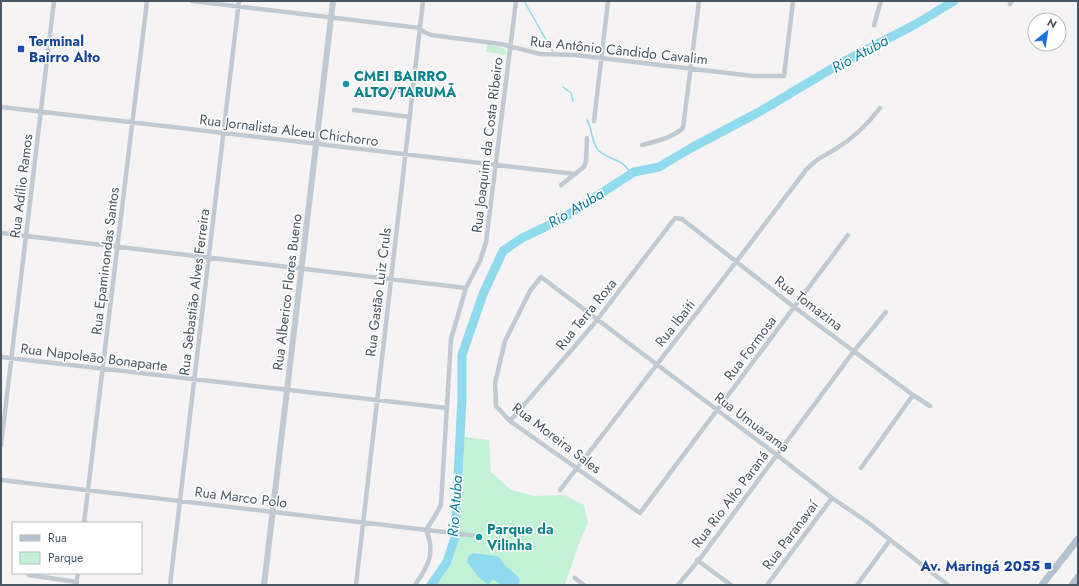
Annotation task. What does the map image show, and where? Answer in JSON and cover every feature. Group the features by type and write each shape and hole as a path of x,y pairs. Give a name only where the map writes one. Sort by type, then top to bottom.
{"main road":[{"path":"1042,585 1078,539"},
{"path":"1072,585 1078,577"}],"street":[{"name":"Rua Adílio Ramos","path":"1,445 54,1"},
{"name":"Rua Epaminondas Santos","path":"84,522 146,1"},
{"name":"Rua Antônio Cândido Cavalim","path":"192,1 239,4 420,28 424,32 431,35 510,46 540,54 576,55 753,76 784,76 793,1"},
{"name":"Rua Alberico Flores Bueno","path":"264,585 333,1"},
{"name":"Rua Gastão Luiz Cruls","path":"356,585 423,1"},
{"name":"Rua Joaquim da Costa Ribeiro","path":"426,530 441,504 451,339 466,288 480,262 485,248 516,1"},
{"path":"594,121 608,1"},
{"path":"642,145 670,136 683,128 699,1"},
{"path":"874,25 881,1"},
{"name":"Rua Sebastião Alves Ferreira","path":"170,585 239,4"},
{"path":"372,88 412,92"},
{"name":"Rua Jornalista Alceu Chichorro","path":"1,107 575,174"},
{"name":"Rua Ibaiti","path":"560,490 814,160 834,150 845,142 872,118 880,108"},
{"path":"354,110 410,116"},
{"path":"561,185 582,169 585,164 587,138"},
{"name":"Rua Tomazina","path":"675,218 682,219 794,307 930,406"},
{"name":"Rua Terra Roxa","path":"510,421 598,320 675,218"},
{"path":"1,233 466,288"},
{"name":"Rua Formosa","path":"640,513 848,235"},
{"name":"Rua Umuarama","path":"541,277 717,409 832,498 866,521 948,585"},
{"name":"Rua Moreira Sales","path":"541,277 530,291 505,341 495,384 496,406 510,421 640,513"},
{"name":"Rua Rio Alto Paraná","path":"678,585 697,560 702,556 854,351 886,312"},
{"name":"Rua Napoleão Bonaparte","path":"1,357 447,408"},
{"path":"861,468 913,395"},
{"name":"Rua Marco Polo","path":"1,480 478,536"},
{"name":"Rua Paranavaí","path":"767,585 832,498"},
{"path":"415,585 425,570 431,552 430,539 426,530"},
{"path":"857,585 890,540"},
{"path":"697,560 731,585"},
{"path":"29,575 76,584 78,574"},
{"path":"575,578 584,585"}],"green space":[{"path":"487,45 502,47 507,54 502,55 486,52"},
{"path":"464,437 489,440 491,472 511,490 535,496 564,495 584,505 588,523 578,546 565,584 436,585 453,561 459,532 463,487"}],"water":[{"path":"473,553 496,556 500,558 520,580 518,585 503,585 495,580 492,580 488,585 478,576 467,562 468,557"}],"waterway":[{"path":"524,1 553,52"},
{"name":"Rio Atuba","path":"431,585 447,562 455,537 462,398 462,355 483,294 503,251 522,238 560,220 634,172 659,167 691,148 759,112 843,62 916,24 954,1"},
{"path":"563,87 571,93 573,101"},
{"path":"587,120 594,143 598,150 623,164 631,174"}],"place":[{"name":"Terminal Bairro Alto","path":"21,49"},
{"name":"CMEI BAIRRO ALTO/TARUMÃ","path":"346,84"},
{"name":"Parque da Vilinha","path":"479,537"},
{"name":"Av. Maringá 2055","path":"1048,566"}]}
